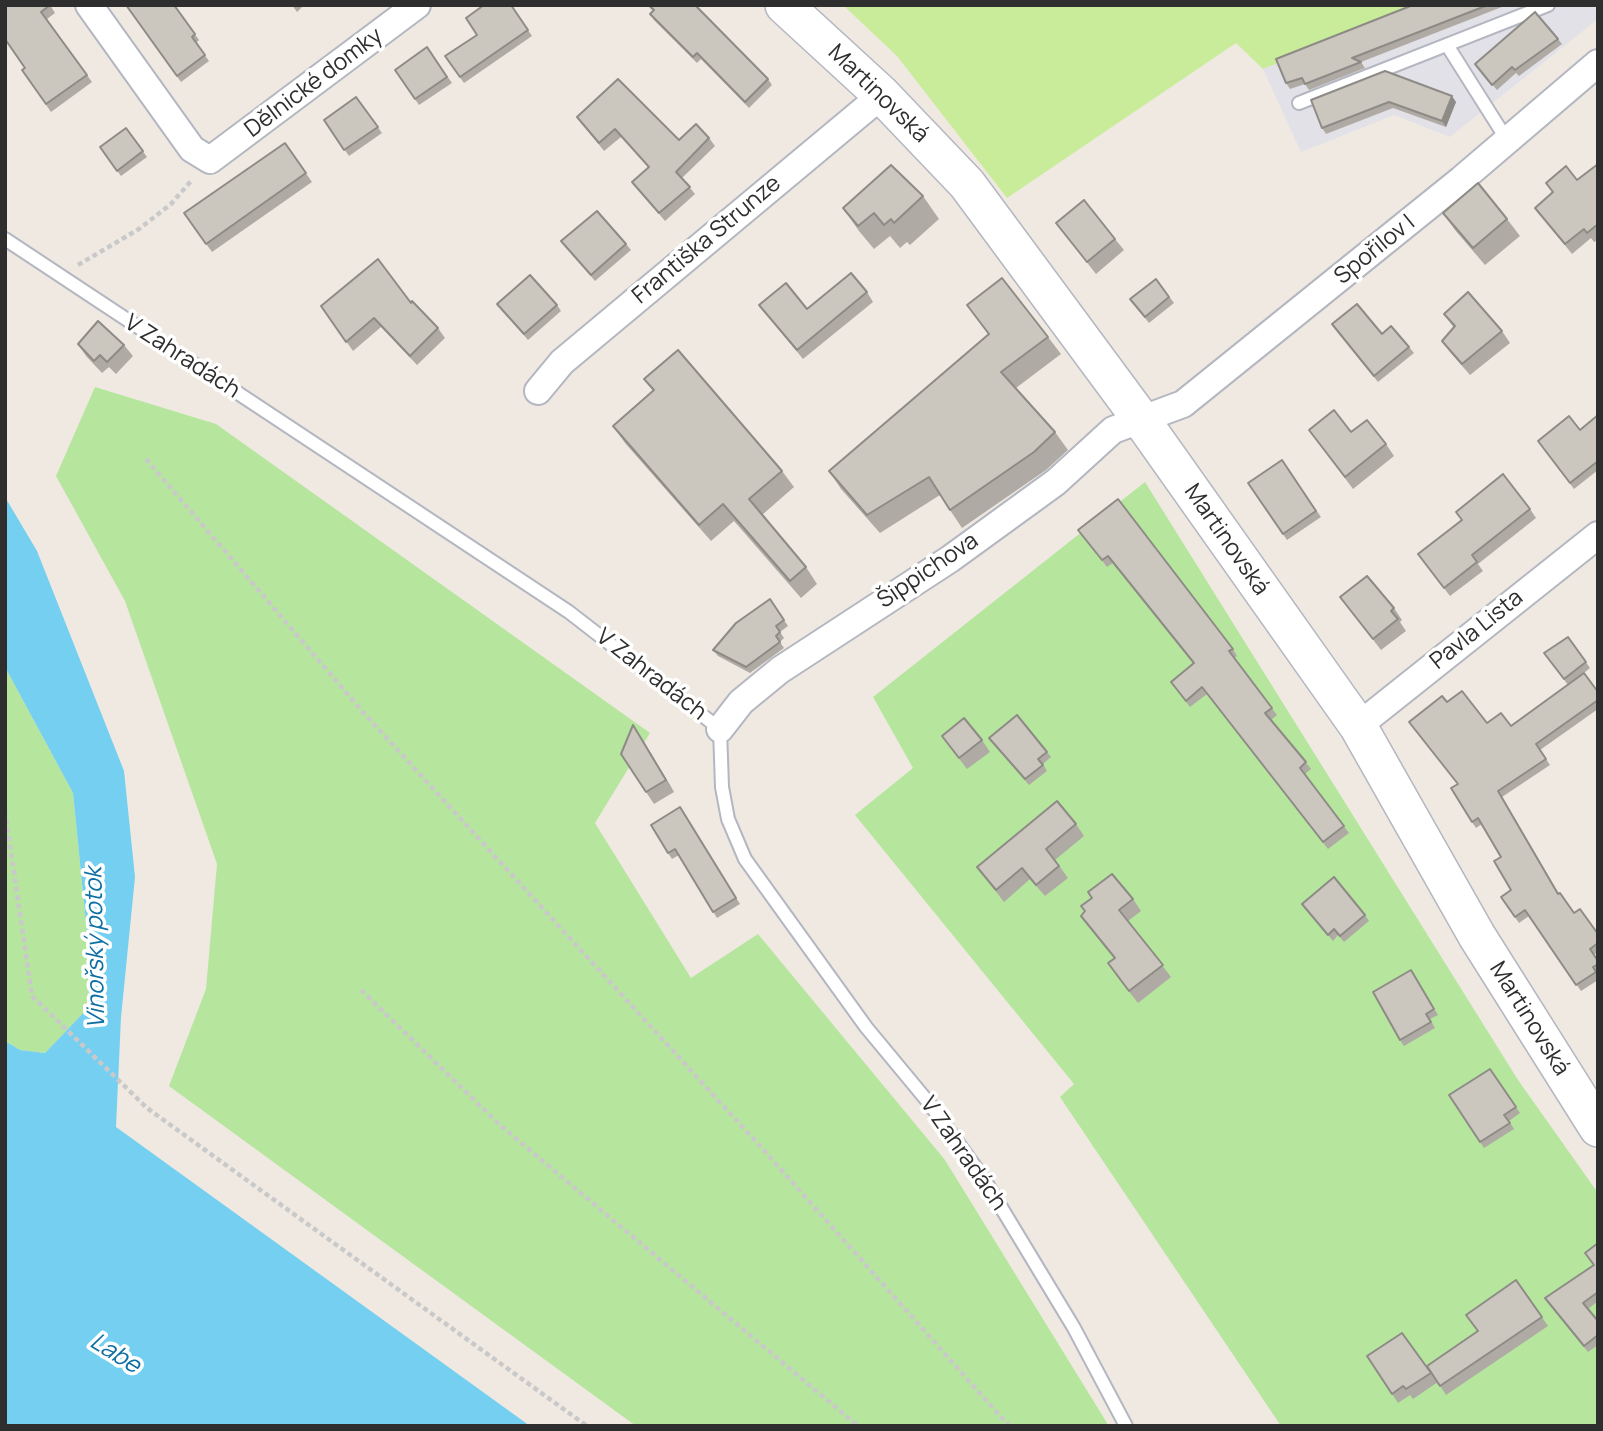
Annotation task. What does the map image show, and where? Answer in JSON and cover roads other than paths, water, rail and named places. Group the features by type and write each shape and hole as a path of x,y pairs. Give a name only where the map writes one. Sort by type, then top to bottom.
{"street":[{"name":"Dělnické domky","path":"89,5 192,149 210,160 410,7"},
{"name":"Martinovská","path":"784,5 882,95 967,184 1140,418 1358,726 1477,936 1598,1128"},
{"name":"Spořilov I","path":"1140,418 1183,404 1598,63"},
{"name":"Františka Strunze","path":"538,391 562,362 882,95"},
{"name":"Šippichova","path":"720,729 741,702 780,670 950,559 1056,482 1113,430 1140,418"},
{"name":"Pavla Lista","path":"1358,726 1598,535"}],"lane":[{"path":"1299,103 1548,5"},
{"path":"1447,45 1507,140"},
{"name":"V Zahradách","path":"5,239 569,612 720,729 722,787 728,819 746,859 866,1027 929,1103 984,1179 1074,1328 1126,1426"}],"water":[{"path":"5,497 37,551 124,771 135,877 121,1017 116,1127 530,1426 5,1426 5,1041 20,1050 45,1053 89,1007 87,933 73,793 5,667"}],"water label":[{"name":"Vinořský potok","path":"96,948"},
{"name":"Labe","path":"115,1354"}]}
